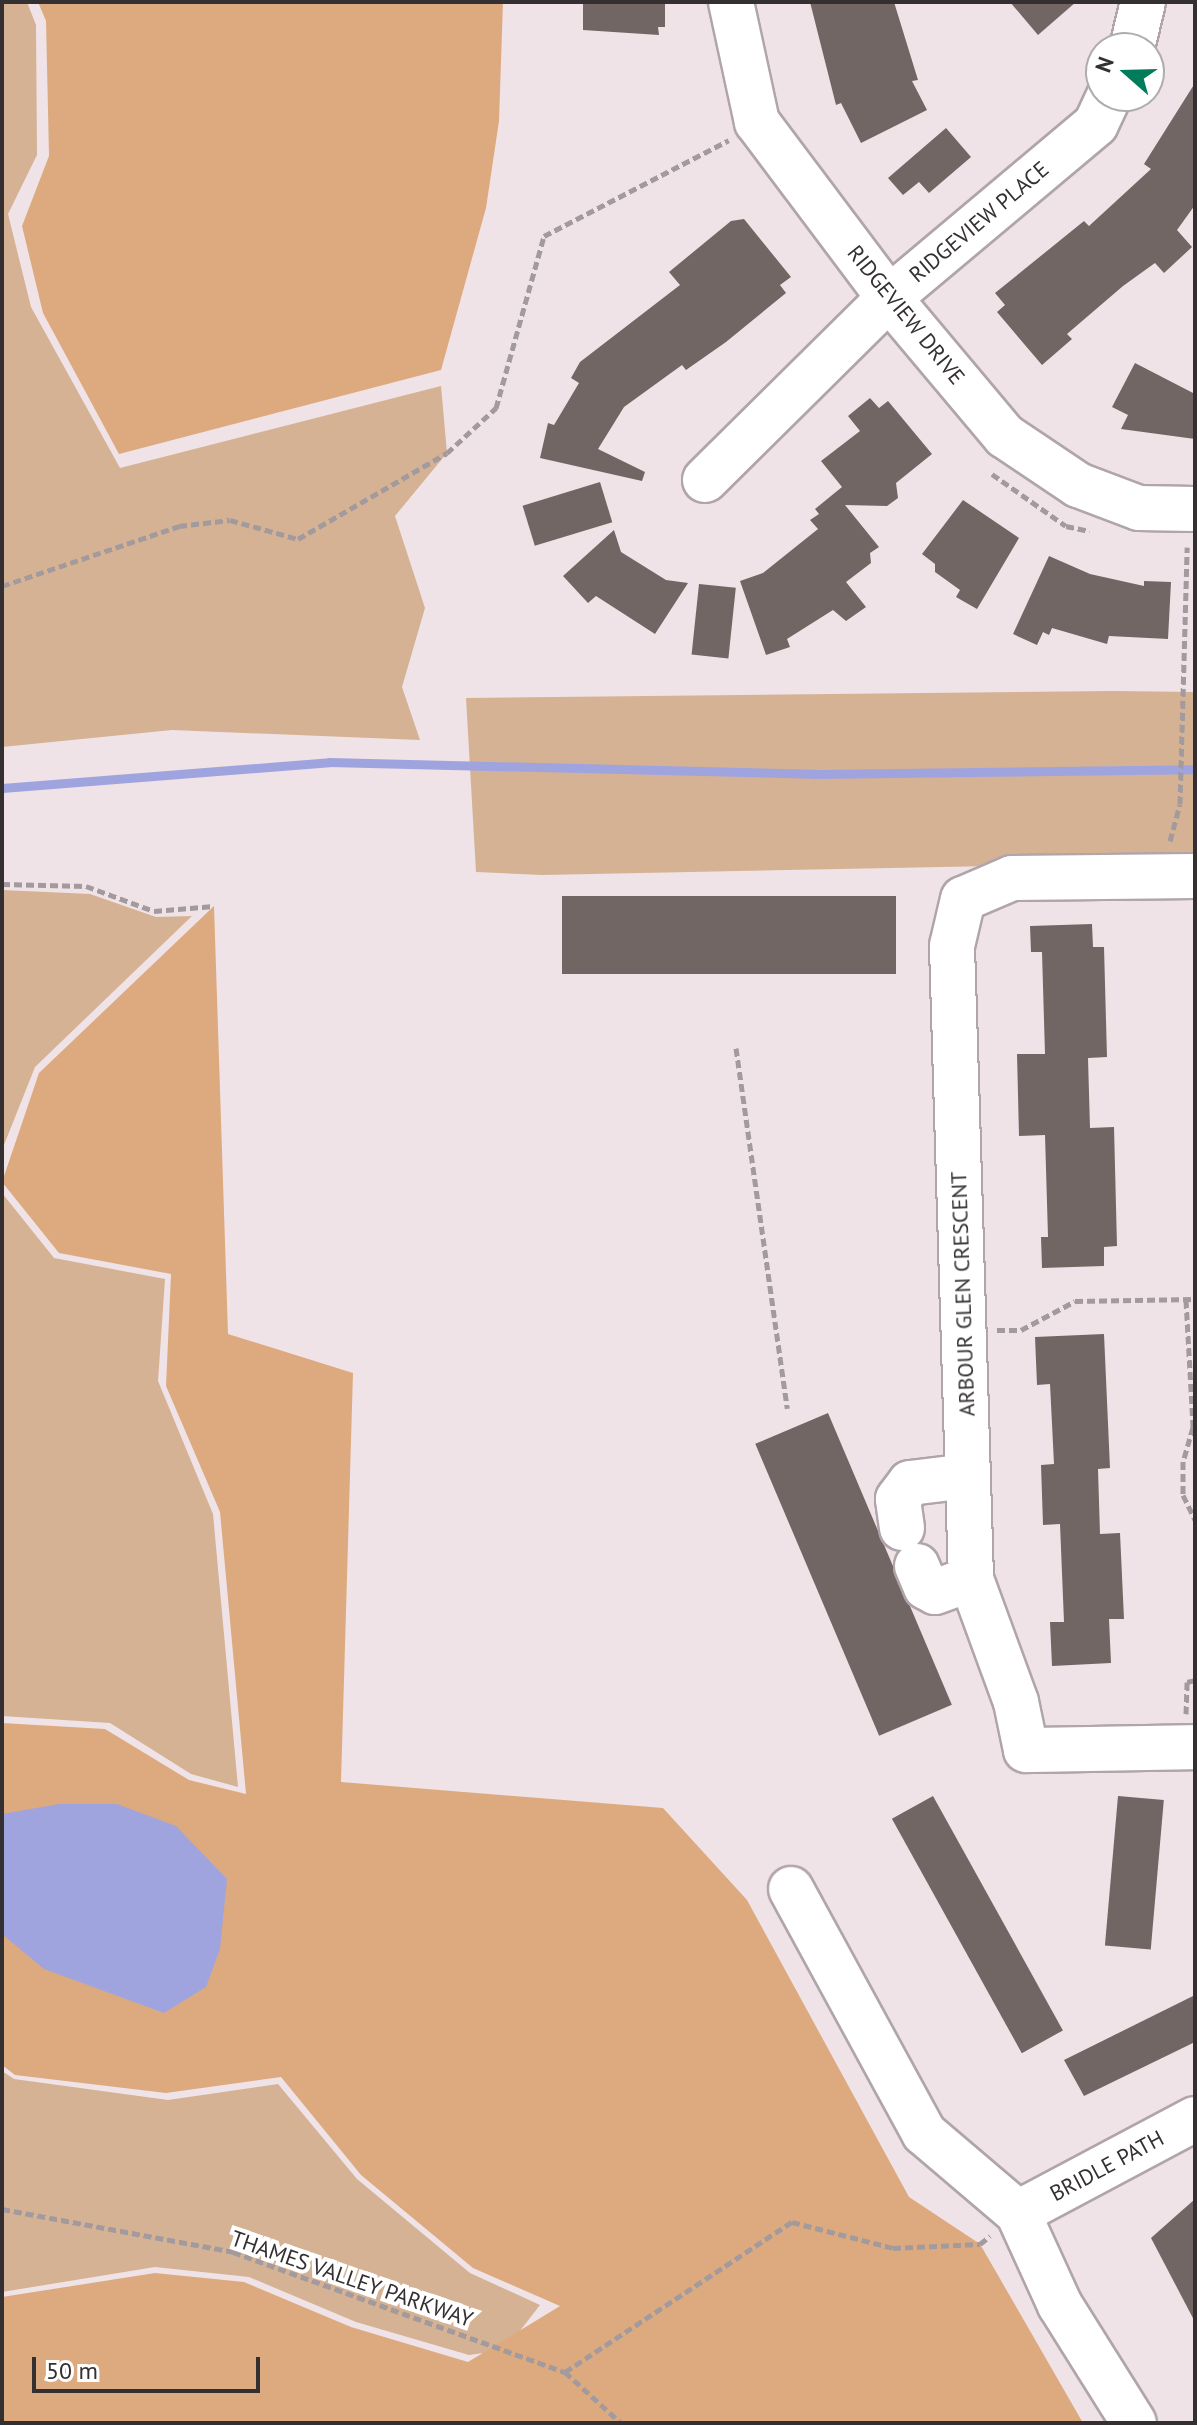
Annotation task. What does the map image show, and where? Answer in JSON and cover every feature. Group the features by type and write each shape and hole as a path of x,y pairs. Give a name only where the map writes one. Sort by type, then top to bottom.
{"street":[{"name":"RIDGEVIEW DRIVE","path":"731,2 757,122 889,298 1005,436 1039,462 1078,485 1191,528"},
{"path":"1136,32 1143,2"},
{"name":"RIDGEVIEW PLACE","path":"705,480 889,298 1096,124 1102,112"},
{"name":"ARBOUR GLEN CRESCENT","path":"1178,876 1012,878 963,899 952,946 971,1579 1016,1702 1026,1750 1195,1747"},
{"path":"968,1476 910,1483 898,1499 909,1547 926,1587 935,1592 971,1579"},
{"path":"791,1889 924,2133 1018,2213 1060,2305 1134,2423"},
{"name":"BRIDLE PATH","path":"1018,2213 1195,2119"}],"path":[{"path":"2,586 179,526 230,520 298,539 447,453 496,408 544,236 740,135"},
{"path":"1178,876 1191,528"},
{"path":"2,884 86,886 154,911 214,906"},
{"path":"736,1048 787,1408"},
{"path":"964,1330 1021,1330 1075,1301 1195,1299"},
{"path":"1186,1300 1193,1427 1183,1461 1183,1495 1195,1520"},
{"name":"THAMES VALLEY PARKWAY","path":"2,2209 233,2252 565,2372 621,2423"},
{"path":"565,2372 792,2222 893,2248 980,2244 1018,2213"}],"shaded area":[{"path":"2,2 27,2 36,25 37,155 8,214 31,307 120,468 441,386 447,453 395,516 425,608 402,687 420,740 172,730 2,747"},
{"path":"38,2 503,2 499,121 486,208 441,370 119,454 43,313 22,226 49,156 46,21"},
{"path":"1195,692 1195,862 542,875 476,872 466,698"},
{"path":"2,890 90,894 156,917 192,916 35,1067 2,1150"},
{"path":"214,906 228,1334 353,1373 341,1782 663,1808 747,1900 909,2197 980,2244 1083,2423 2,2423 2,2297 155,2273 244,2282 351,2327 468,2362 560,2306 473,2268 361,2175 281,2077 166,2093 15,2075 2,2065 2,1723 105,1729 189,1780 246,1794 220,1512 166,1386 171,1274 59,1253 2,1182 39,1073"},
{"path":"2,1193 54,1258 165,1279 158,1381 213,1514 238,1787 191,1774 110,1723 2,1716"},
{"path":"2,2071 14,2079 168,2100 278,2084 357,2179 470,2273 540,2305 505,2350 469,2355 356,2322 249,2277 155,2267 2,2292"}],"water":[{"path":"59,1804 117,1804 176,1826 227,1879 220,1949 206,1987 164,2013 44,1969 2,1934 2,1814"}],"building":[{"path":"583,2 665,2 665,27 658,27 659,35 583,30"},
{"path":"810,2 894,2 918,80 912,81 927,110 861,143 841,103 836,105"},
{"path":"1010,2 1076,2 1038,35"},
{"path":"1195,83 1195,205 1177,230 1192,247 1164,273 1155,263 1123,286 1067,334 1072,339 1042,365 997,312 1005,305 995,293 1084,221 1089,226 1151,169 1144,164"},
{"path":"946,128 971,157 929,193 919,182 903,195 888,178"},
{"path":"744,219 791,277 780,285 786,293 726,342 686,370 682,365 624,407 598,449 645,472 642,481 540,458 548,423 554,425 579,383 571,378 580,362 680,285 669,272 731,221"},
{"path":"1135,363 1195,394 1195,439 1121,429 1128,415 1112,407"},
{"path":"870,398 879,408 888,401 932,454 896,483 898,498 887,506 845,505 879,547 870,553 871,563 846,582 866,607 846,621 833,610 787,639 790,647 766,655 740,581 763,573 818,529 810,520 819,514 815,509 842,487 821,461 860,431 848,416"},
{"path":"600,482 612,522 535,546 523,506"},
{"path":"963,500 1019,538 977,609 956,597 960,590 935,572 935,564 922,554"},
{"path":"614,530 621,552 666,580 688,583 655,634 596,596 588,603 563,576"},
{"path":"1049,556 1090,574 1144,586 1144,581 1171,582 1168,639 1109,636 1107,644 1052,628 1049,635 1043,632 1037,645 1013,634"},
{"path":"699,584 736,588 728,658 692,655"},
{"path":"562,896 896,896 896,974 562,974"},
{"path":"1092,924 1093,947 1104,947 1107,1057 1088,1058 1090,1128 1114,1127 1117,1246 1104,1247 1104,1266 1042,1268 1041,1237 1048,1237 1045,1135 1019,1136 1017,1054 1045,1054 1042,952 1031,952 1030,926"},
{"path":"1104,1334 1110,1468 1098,1469 1100,1534 1120,1533 1124,1619 1109,1619 1111,1663 1052,1666 1050,1622 1064,1622 1060,1524 1043,1525 1041,1465 1054,1464 1050,1384 1037,1385 1035,1337"},
{"path":"828,1413 952,1705 879,1736 755,1444"},
{"path":"933,1796 1063,2030 1022,2053 892,1819"},
{"path":"1118,1796 1164,1800 1151,1949 1105,1945"},
{"path":"1195,1995 1195,2042 1084,2096 1064,2060"},
{"path":"1195,2199 1195,2322 1151,2238"}],"waterway":[{"path":"2,788 329,762 813,774 1195,769"}]}
